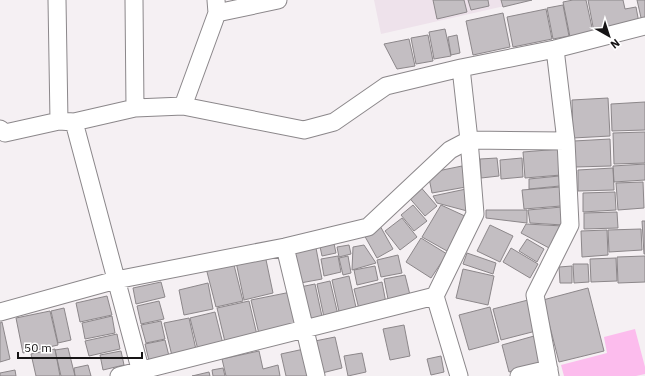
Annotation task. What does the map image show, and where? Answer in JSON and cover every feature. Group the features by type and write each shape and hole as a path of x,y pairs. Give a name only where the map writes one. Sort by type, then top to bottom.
{"street":[{"path":"57,0 66,122 116,280 141,373"},
{"path":"134,0 135,108"},
{"path":"183,106 216,6 278,0"},
{"path":"0,129 5,133 135,108 183,106 304,130 334,122 386,86 461,68 555,49 645,26"},
{"path":"519,376 549,372 535,295 570,225 566,141 555,49"},
{"path":"459,376 435,296 475,214 461,68"},
{"path":"0,312 116,280 285,247 368,227 450,150 469,140 566,141"},
{"path":"285,247 316,376"},
{"path":"119,376 141,373 435,296"}],"shaded area":[{"path":"374,0 531,0 381,34"},
{"path":"635,329 645,367 645,374 636,376 564,376 561,365 607,353 604,337"}],"building":[{"path":"433,0 464,0 467,12 437,19"},
{"path":"468,0 488,0 489,6 471,10"},
{"path":"501,0 532,0 503,7"},
{"path":"586,0 593,32 570,37 563,2"},
{"path":"588,0 623,0 625,9 636,7 639,23 594,32"},
{"path":"637,0 645,0 645,22 642,22"},
{"path":"563,5 569,36 553,39 547,8"},
{"path":"546,9 552,39 513,47 507,17"},
{"path":"503,13 510,47 473,55 466,21"},
{"path":"445,29 451,56 434,59 429,32"},
{"path":"428,35 433,61 416,64 411,38"},
{"path":"457,35 460,53 451,55 448,37"},
{"path":"409,39 415,66 397,69 384,44"},
{"path":"608,98 610,136 573,138 572,100"},
{"path":"645,102 645,130 612,131 611,104"},
{"path":"645,132 645,163 614,164 613,133"},
{"path":"610,139 611,166 575,167 574,141"},
{"path":"560,149 561,175 525,178 523,152"},
{"path":"497,158 499,176 481,178 480,159"},
{"path":"522,158 523,177 501,179 500,160"},
{"path":"645,164 645,180 614,182 613,166"},
{"path":"462,166 466,187 432,193 428,173"},
{"path":"613,168 614,190 578,191 578,170"},
{"path":"559,176 560,186 529,189 529,179"},
{"path":"643,182 644,208 618,210 616,183"},
{"path":"418,184 437,206 425,216 406,194"},
{"path":"560,187 561,206 524,209 522,190"},
{"path":"466,189 471,212 437,203 433,196"},
{"path":"615,192 616,210 583,212 583,193"},
{"path":"413,205 427,221 414,231 401,215"},
{"path":"441,205 467,217 447,251 422,237"},
{"path":"562,207 563,225 530,223 528,210"},
{"path":"486,210 527,210 527,223 486,218"},
{"path":"617,212 618,228 584,229 584,213"},
{"path":"402,218 417,237 400,250 385,231"},
{"path":"642,221 645,221 645,254 644,254"},
{"path":"379,224 393,249 377,258 363,233"},
{"path":"526,224 563,226 551,249 521,233"},
{"path":"490,225 513,236 500,262 477,251"},
{"path":"641,229 642,250 609,252 608,230"},
{"path":"607,230 608,255 582,257 581,231"},
{"path":"421,238 447,254 431,278 406,262"},
{"path":"333,239 336,253 322,256 319,242"},
{"path":"527,239 544,249 537,262 519,251"},
{"path":"315,243 322,279 295,284 288,249"},
{"path":"349,245 351,254 339,257 337,247"},
{"path":"364,245 376,263 352,270 353,247"},
{"path":"511,248 538,264 530,278 503,262"},
{"path":"467,253 496,263 493,274 463,264"},
{"path":"265,255 273,293 244,300 236,262"},
{"path":"398,255 402,273 381,277 377,260"},
{"path":"338,256 341,272 324,276 321,259"},
{"path":"348,256 351,273 343,275 339,258"},
{"path":"645,256 645,282 618,283 617,257"},
{"path":"616,258 617,281 591,282 590,259"},
{"path":"233,261 243,301 216,307 206,268"},
{"path":"573,264 588,264 589,282 574,283"},
{"path":"375,266 378,280 357,285 354,270"},
{"path":"572,266 572,283 560,283 559,267"},
{"path":"463,269 494,276 488,305 456,298"},
{"path":"405,275 411,299 389,304 384,279"},
{"path":"349,276 357,312 340,316 332,280"},
{"path":"330,281 339,319 325,322 317,284"},
{"path":"161,282 165,297 136,304 133,288"},
{"path":"382,282 386,303 359,309 354,289"},
{"path":"208,283 213,309 184,315 179,290"},
{"path":"315,284 323,321 308,324 300,287"},
{"path":"588,288 604,351 559,362 543,300"},
{"path":"291,292 298,325 259,334 251,300"},
{"path":"107,296 112,315 80,322 76,303"},
{"path":"528,300 536,331 501,340 493,309"},
{"path":"159,301 164,319 141,324 137,306"},
{"path":"249,301 257,335 225,342 217,308"},
{"path":"490,307 499,342 469,350 459,315"},
{"path":"64,308 71,340 58,343 51,311"},
{"path":"50,311 58,345 23,353 16,318"},
{"path":"215,312 223,344 198,350 190,318"},
{"path":"112,316 115,333 85,339 82,323"},
{"path":"189,318 197,354 173,360 164,323"},
{"path":"161,321 165,339 146,343 141,325"},
{"path":"2,322 10,359 0,362 0,323"},
{"path":"404,325 410,356 390,360 383,329"},
{"path":"117,334 120,349 89,356 85,341"},
{"path":"534,336 541,363 509,372 502,345"},
{"path":"335,337 342,368 322,373 315,341"},
{"path":"165,340 170,360 150,365 145,344"},
{"path":"68,348 75,376 61,376 55,350"},
{"path":"55,349 60,376 36,376 31,354"},
{"path":"304,349 310,376 286,376 281,354"},
{"path":"121,351 124,365 103,370 100,355"},
{"path":"259,351 263,369 278,365 280,376 226,376 222,359"},
{"path":"362,353 366,372 348,376 344,356"},
{"path":"441,356 444,372 431,375 427,359"},
{"path":"88,365 91,376 75,376 74,368"},
{"path":"223,368 225,376 213,376 212,370"},
{"path":"15,370 16,376 0,376 0,373"},
{"path":"209,372 210,376 192,376"}]}
